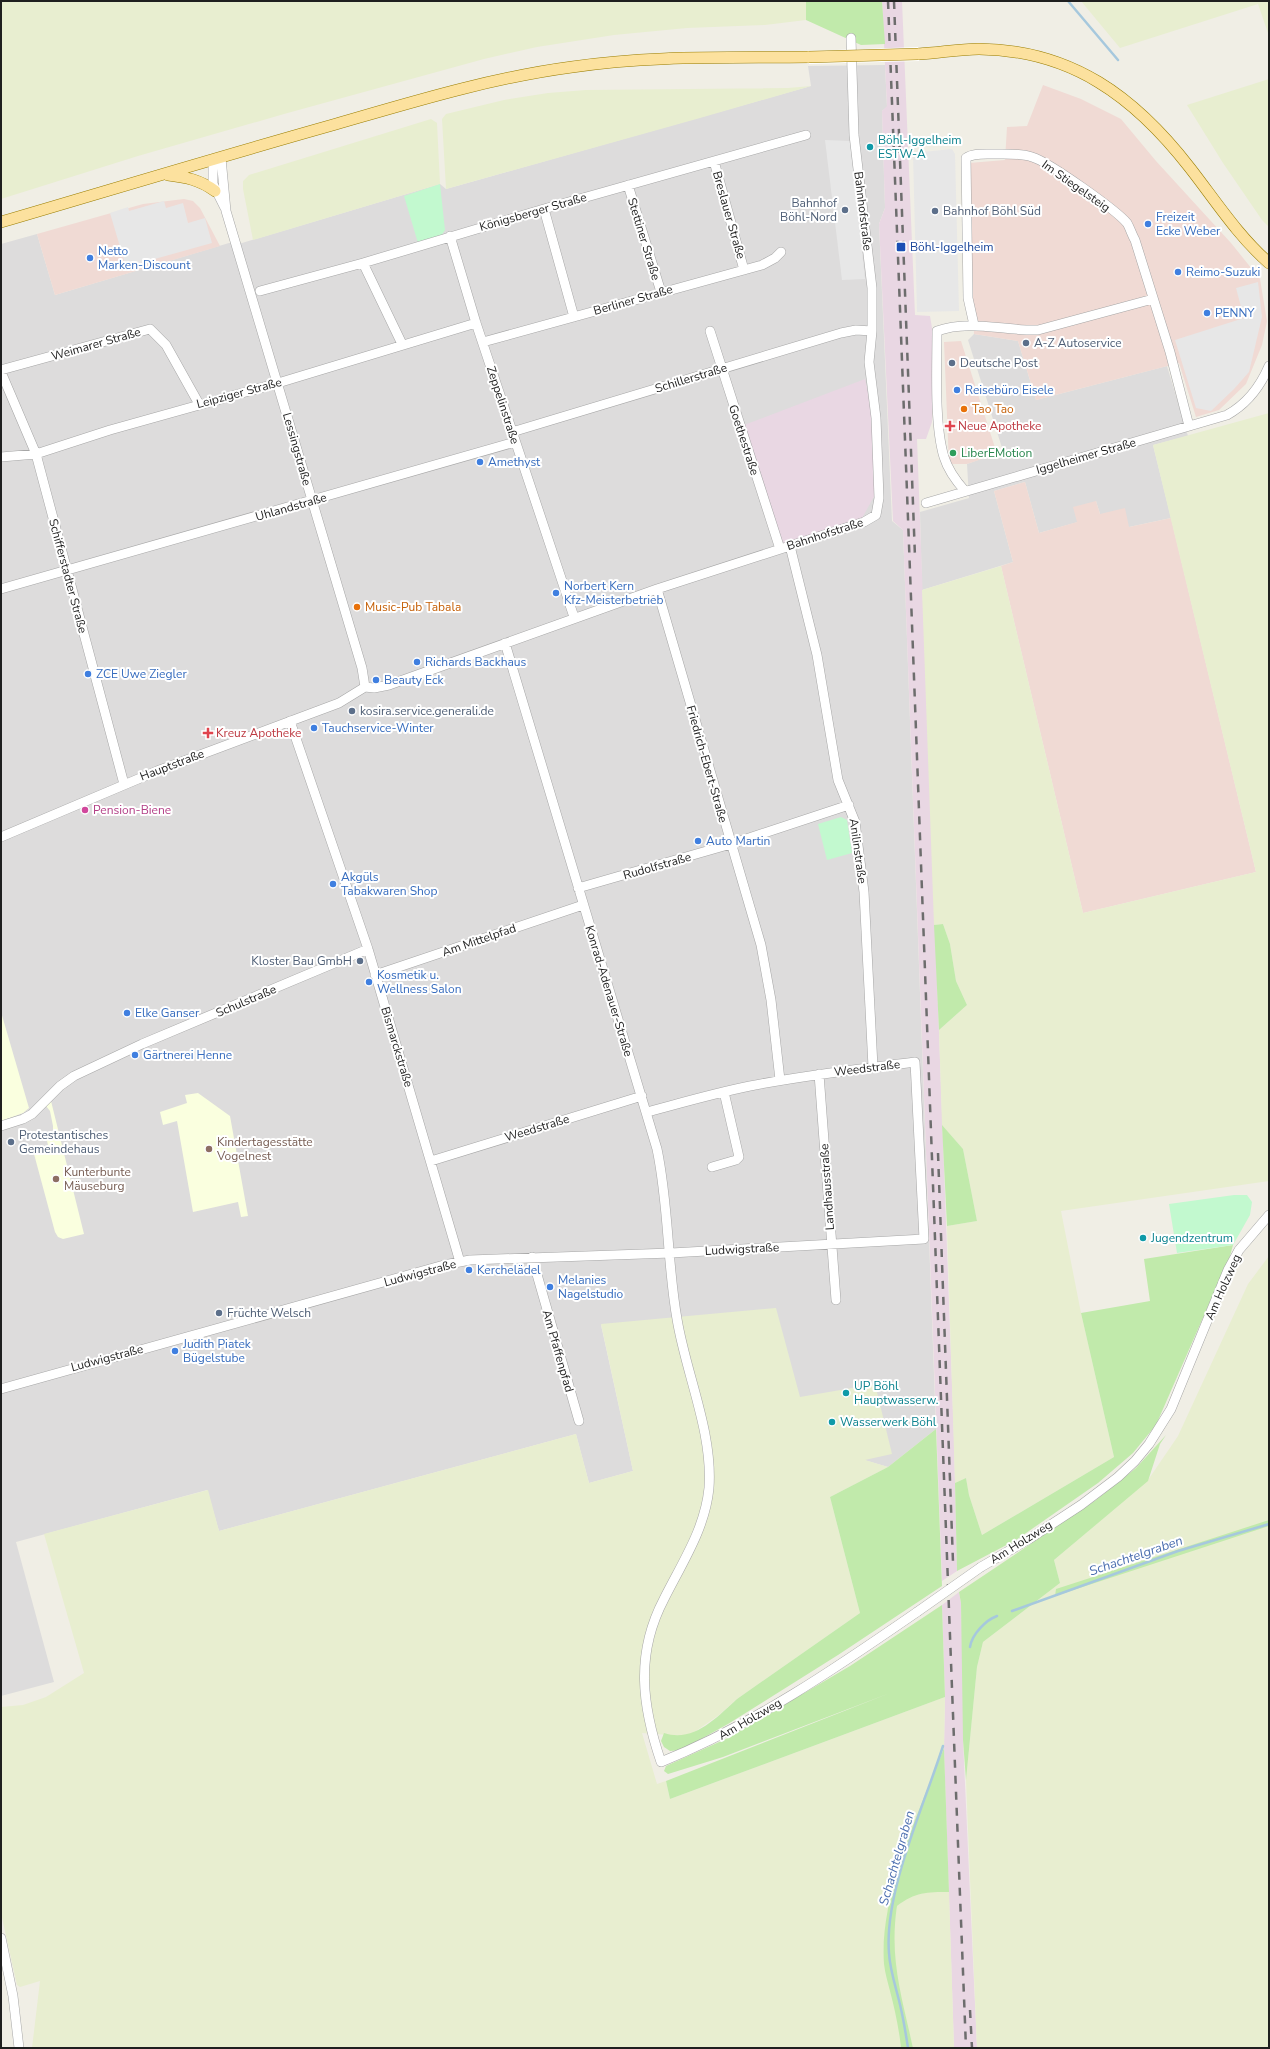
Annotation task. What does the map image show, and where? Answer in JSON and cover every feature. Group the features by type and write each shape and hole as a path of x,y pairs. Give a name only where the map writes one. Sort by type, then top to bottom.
{"main road":[{"path":"1,222 458,89 530,73 573,66 616,62 918,54 980,49 1019,53 1068,67 1108,88 1138,110 1160,132 1240,233 1269,264"},
{"path":"164,175 192,179 207,185 215,191"}],"street":[{"name":"Bahnhofstraße","path":"366,687 374,688 389,685 657,589 864,522 876,515 879,498 876,410 869,367 872,331 870,263 854,135 851,38"},
{"name":"Königsberger Straße","path":"260,291 363,263 450,236 806,135"},
{"name":"Im Stiegelsteig","path":"974,325 968,298 966,158 971,156 1016,154 1039,160 1118,215 1127,224 1135,240 1170,352 1189,426"},
{"name":"Lessingstraße","path":"217,159 212,177 215,191 226,211"},
{"name":"Lessingstraße","path":"217,159 226,211 313,501 362,668 366,687"},
{"name":"Breslauer Straße","path":"714,161 744,270"},
{"name":"Stettiner Straße","path":"628,185 660,292"},
{"path":"544,209 574,317"},
{"name":"Zeppelinstraße","path":"450,236 482,342 574,618"},
{"name":"Berliner Straße","path":"482,342 744,270 771,261 781,252"},
{"path":"363,263 402,344"},
{"path":"965,491 951,473 944,458 941,445 939,428 937,331 951,326 974,325 1038,330 1153,300"},
{"name":"Leipziger Straße","path":"1,458 36,454 199,404 278,383 402,344 476,323"},
{"name":"Weimarer Straße","path":"1,371 150,329 166,345 199,404"},
{"name":"Schillerstraße","path":"512,432 840,333 856,330 872,331"},
{"name":"Goethestraße","path":"710,331 780,549"},
{"name":"Iggelheimer Straße","path":"926,503 1226,415 1244,404 1269,366"},
{"name":"Schifferstadter Straße","path":"1,371 36,454 124,784"},
{"name":"Uhlandstraße","path":"1,589 515,442"},
{"name":"Anilinstraße","path":"790,546 817,655 836,775 855,822 864,892 873,1067"},
{"name":"Friedrich-Ebert-Straße","path":"657,589 761,946 770,1000 780,1080"},
{"name":"Konrad-Adenauer-Straße","path":"505,643 583,905 647,1112 664,1186 674,1303 682,1345 705,1438 709,1473 708,1489 696,1539 655,1618 646,1651 645,1701 652,1734 661,1762"},
{"name":"Hauptstraße","path":"1,837 124,784 339,702 366,687"},
{"name":"Bismarckstraße","path":"290,721 368,948 460,1262"},
{"name":"Rudolfstraße","path":"578,888 731,844 849,805"},
{"name":"Am Mittelpfad","path":"375,975 583,905"},
{"name":"Schulstraße","path":"1,1126 23,1119 32,1114 60,1086 74,1076 142,1044 368,948"},
{"name":"Weedstraße","path":"647,1112 724,1092 780,1080 915,1062 924,1239"},
{"name":"Landhausstraße","path":"819,1074 836,1300"},
{"path":"712,1167 736,1160 739,1157 724,1092"},
{"name":"Weedstraße","path":"431,1161 642,1096"},
{"name":"Am Holzweg","path":"661,1762 698,1747 767,1709 851,1657 981,1567 1029,1539 1102,1490 1135,1461 1149,1444 1171,1408 1228,1270 1239,1250 1269,1215"},
{"name":"Ludwigstraße","path":"1,1389 460,1262 532,1257 670,1253 924,1239"},
{"name":"Am Pfaffenpfad","path":"532,1257 579,1421"},
{"path":"1,1938 13,1996 19,2048"}],"shaded area":[{"path":"1,1 806,1 806,20 765,25 687,28 614,35 537,47 484,59 284,114 138,156 1,199"},
{"path":"882,1 902,1 915,315 930,316 935,346 932,422 926,439 917,439 954,1438 957,1571 942,1581 903,530 893,521 879,224 885,208 882,111 887,106"},
{"path":"1081,1 1269,1 1269,36 1258,4 1120,48"},
{"path":"885,65 887,107 882,111 885,208 879,224 892,521 903,530 936,1429 888,1467 864,1460 601,1325 633,1471 589,1483 576,1434 219,1531 207,1490 16,1542 54,1682 1,1696 1,244 37,234 55,295 229,243 242,243 440,184 446,189 811,86 808,66"},
{"path":"1269,79 1269,227 1262,220 1223,163 1187,105"},
{"path":"1043,85 1081,99 1121,119 1156,161 1231,243 1260,279 1267,321 1262,345 1246,384 1219,410 1196,417 1179,363 1036,400 1018,341 974,334 969,163 1005,160 1007,127 1027,126"},
{"path":"811,86 446,189 442,119 446,114 504,100 548,93 586,90 788,88"},
{"path":"431,119 437,123 440,184 253,240 243,189 243,181 249,175"},
{"name":"Bahnhof Böhl-Nord","path":"825,140 850,141 865,279 842,280"},
{"name":"Bahnhof Böhl Süd","path":"952,149 955,154 959,311 917,312 913,153"},
{"path":"184,199 193,201 200,208 220,246 55,295 37,234 143,204"},
{"path":"164,201 166,208 183,203 188,223 205,218 212,243 126,267 110,213 128,207 129,211"},
{"path":"1258,282 1262,317 1249,372 1211,411 1196,408 1175,340 1244,318 1236,288"},
{"path":"974,334 1018,341 1036,400 1167,366 1188,436 1153,445 1171,518 1129,527 1100,514 1096,501 1078,522 1039,533 1025,482 994,491 1013,562 922,590 920,512 969,498 967,464 1003,451 968,340"},
{"path":"961,341 997,454 967,464 949,464 944,342"},
{"path":"865,379 871,405 877,491 861,520 782,544 744,425"},
{"path":"1269,413 1269,1181 1061,1211 1081,1313 1114,1457 982,1535 969,1495 966,1478 955,1483 947,1226 977,1221 963,1149 942,1125 939,1030 967,1005 956,981 950,944 943,924 934,925 922,590 1001,566 1083,913 1256,872 1153,445"},
{"path":"1025,482 1039,533 1077,522 1073,507 1096,501 1100,514 1125,508 1129,527 1171,518 1256,872 1083,913 1001,566 1013,562 994,491"},
{"path":"1,1012 29,1108 23,1113 1,1121"},
{"name":"Kindertagesstätte Vogelnest","path":"198,1093 230,1116 248,1216 241,1217 238,1202 193,1212 177,1121 163,1125 160,1112 187,1103 185,1095"},
{"name":"Kunterbunte Mäuseburg","path":"51,1101 84,1234 63,1239 58,1237 55,1232 34,1154 49,1150 46,1136 53,1135 53,1126 50,1111 46,1106"},
{"path":"1269,1256 1269,2048 977,2048 966,1780 977,1667 983,1642 1060,1583 1054,1560 1148,1480 1178,1436 1248,1284"},
{"path":"776,1308 800,1397 875,1384 892,1454 865,1460 888,1467 830,1497 860,1613 737,1699 719,1715 693,1733 683,1736 642,1733 657,1784 666,1781 670,1799 945,1697 944,1748 909,1835 893,1891 886,1923 901,2048 32,2048 40,1981 20,1987 17,1985 1,1913 1,1707 23,1705 46,1697 84,1673 44,1534 208,1490 219,1531 576,1434 589,1483 633,1471 601,1324"},
{"path":"959,1592 961,1603 963,1659 963,1740 977,2048 954,2048 944,1748 945,1697 942,1605"},
{"path":"928,1892 949,1892 954,2048 913,2048 896,1976 894,1929 897,1906 910,1896"}],"green space":[{"path":"806,1 882,1 885,44 861,45 806,20"},
{"path":"440,184 445,230 441,236 418,243 404,196"},
{"path":"841,817 847,820 852,853 827,860 818,824"},
{"path":"943,924 950,944 956,981 967,1005 939,1030 934,925"},
{"path":"942,1125 963,1149 977,1221 947,1226"},
{"path":"1234,1195 1247,1195 1252,1202 1250,1215 1233,1245 1177,1253 1169,1204"},
{"path":"1233,1245 1230,1256 1156,1425 1133,1453 1098,1483 1016,1540 957,1571 955,1483 966,1478 969,1495 982,1535 1114,1457 1081,1313 1150,1301 1144,1259"},
{"path":"936,1429 942,1586 838,1655 728,1724 681,1750 670,1751 664,1747 661,1741 664,1733 675,1735 685,1734 704,1726 737,1699 860,1613 830,1497 888,1467"},
{"path":"1166,1435 1160,1444 1148,1481 1054,1560 1060,1583 983,1642 977,1667 966,1780 963,1740 961,1603 959,1592 1096,1500 1136,1468"},
{"path":"1269,1520 1269,1526 1055,1596 1056,1589"},
{"path":"942,1605 945,1697 670,1799 666,1781 890,1693 723,1757 668,1774 664,1771 666,1766 728,1738 850,1666"},
{"path":"944,1748 949,1892 934,1892 916,1895 897,1906 895,1925 896,1961 901,1995 913,2048 901,2048 894,2005 884,1964 884,1938 888,1910 894,1882 903,1854"}],"pier":[{"path":"918,47 919,61 809,64 809,51"}],"waterway":[{"path":"1068,1 1118,60"},
{"name":"Schachtelgraben","path":"1012,1611 1178,1551 1269,1524"},
{"name":"Schachtelgraben","path":"970,1647 971,1642 980,1628 997,1616"},
{"name":"Schachtelgraben","path":"908,2048 891,1967 889,1953 889,1929 893,1903 907,1849 943,1746"}],"railway":[{"path":"888,1 966,2048"},
{"path":"894,1 915,557"},
{"path":"938,1153 953,1562"},
{"path":"970,2010 972,2048"}],"place":[{"name":"Böhl-Iggelheim ESTW-A","path":"870,147"},
{"name":"Bahnhof Böhl-Nord","path":"845,210"},
{"name":"Bahnhof Böhl Süd","path":"935,211"},
{"name":"Freizeit Ecke Weber","path":"1148,224"},
{"name":"Böhl-Iggelheim","path":"901,247"},
{"name":"Netto Marken-Discount","path":"90,258"},
{"name":"Reimo-Suzuki","path":"1178,272"},
{"name":"PENNY","path":"1207,313"},
{"name":"A-Z Autoservice","path":"1026,343"},
{"name":"Deutsche Post","path":"952,363"},
{"name":"Reisebüro Eisele","path":"957,390"},
{"name":"Tao Tao","path":"964,409"},
{"name":"Neue Apotheke","path":"950,426"},
{"name":"LiberEMotion","path":"953,453"},
{"name":"Amethyst","path":"480,462"},
{"name":"Norbert Kern Kfz-Meisterbetrieb","path":"556,593"},
{"name":"Music-Pub Tabala","path":"357,607"},
{"name":"Richards Backhaus","path":"417,662"},
{"name":"ZCE Uwe Ziegler","path":"88,674"},
{"name":"Beauty Eck","path":"376,680"},
{"name":"kosira.service.generali.de","path":"352,711"},
{"name":"Tauchservice-Winter","path":"314,728"},
{"name":"Kreuz Apotheke","path":"208,733"},
{"name":"Pension-Biene","path":"85,810"},
{"name":"Auto Martin","path":"698,841"},
{"name":"Akgüls Tabakwaren Shop","path":"333,884"},
{"name":"Kloster Bau GmbH","path":"360,961"},
{"name":"Kosmetik u. Wellness Salon","path":"369,982"},
{"name":"Elke Ganser","path":"127,1013"},
{"name":"Gärtnerei Henne","path":"135,1055"},
{"name":"Protestantisches Gemeindehaus","path":"11,1142"},
{"name":"Kindertagesstätte Vogelnest","path":"209,1149"},
{"name":"Kunterbunte Mäuseburg","path":"56,1179"},
{"name":"Jugendzentrum","path":"1143,1238"},
{"name":"Kerchelädel","path":"469,1270"},
{"name":"Melanies Nagelstudio","path":"550,1287"},
{"name":"Früchte Welsch","path":"219,1313"},
{"name":"Judith Piatek Bügelstube","path":"175,1351"},
{"name":"UP Böhl Hauptwasserw.","path":"846,1393"},
{"name":"Wasserwerk Böhl","path":"832,1422"}]}
